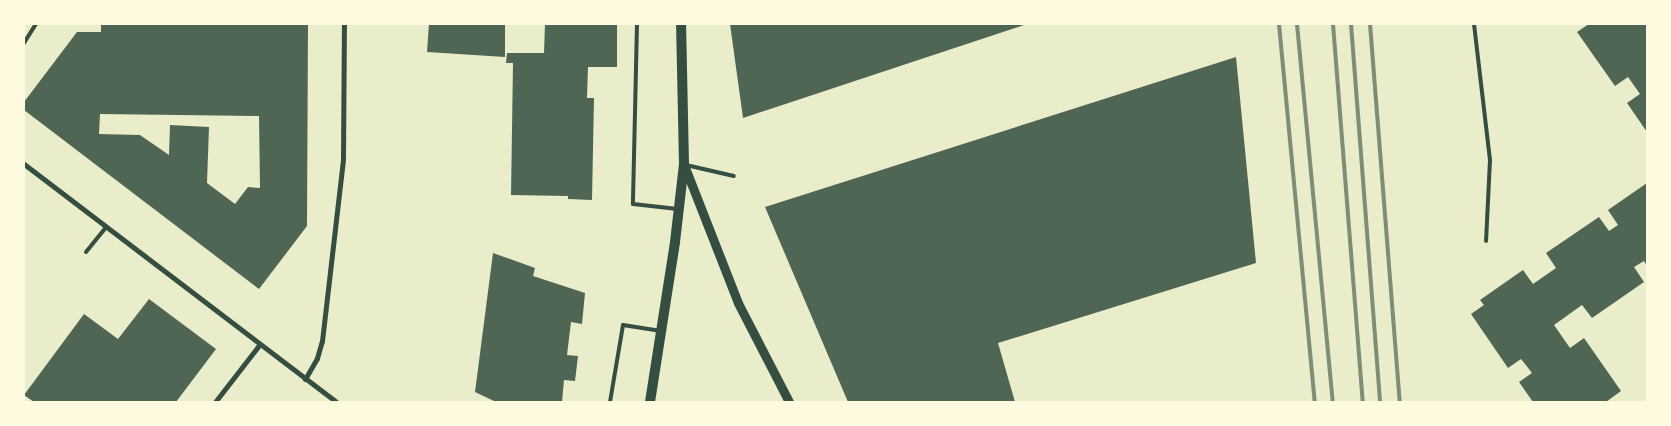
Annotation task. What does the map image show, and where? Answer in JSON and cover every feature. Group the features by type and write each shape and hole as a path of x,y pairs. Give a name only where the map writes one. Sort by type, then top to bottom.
{"main road":[{"path":"650,402 662,331 684,164 681,24"}],"street":[{"path":"305,379 317,358 322,340 343,159 344,24"},
{"path":"24,164 336,402"},
{"path":"684,164 738,303 789,402"},
{"path":"215,402 260,344"}],"lane":[{"path":"24,42 36,24"},
{"path":"637,24 633,204 679,209"},
{"path":"1474,24 1490,160 1486,241"},
{"path":"684,164 734,176"},
{"path":"86,252 106,227"},
{"path":"610,402 623,325 662,331"}],"building":[{"path":"101,24 308,24 307,226 259,289 24,110 24,102 77,32 101,32","holes":["100,114 259,116 260,188 248,187 235,204 207,183 209,127 170,125 169,155 140,135 99,134"]},
{"path":"429,24 505,24 505,57 427,52"},
{"path":"545,24 617,24 617,67 588,67 587,98 594,98 592,200 568,199 568,196 511,195 513,63 506,63 507,53 544,53"},
{"path":"730,24 1027,24 743,118"},
{"path":"1589,24 1647,24 1647,132 1627,103 1640,94 1628,77 1615,86 1577,32"},
{"path":"1236,57 1256,263 998,343 1015,402 848,402 765,207"},
{"path":"1647,183 1647,266 1644,261 1634,267 1644,282 1592,318 1582,305 1554,325 1570,348 1584,338 1621,391 1606,402 1533,402 1519,382 1532,373 1521,359 1508,368 1471,314 1484,305 1480,300 1523,270 1533,284 1556,268 1546,253 1599,217 1609,231 1618,225 1608,210"},
{"path":"493,253 535,268 533,276 585,293 582,324 571,322 567,355 578,356 575,381 564,380 562,402 496,402 475,392"},
{"path":"149,299 216,349 176,402 34,402 24,395 84,314 118,339"}],"railway":[{"path":"1279,24 1315,402"},
{"path":"1297,24 1333,402"},
{"path":"1333,24 1363,402"},
{"path":"1351,24 1380,402"},
{"path":"1370,24 1400,402"}]}
